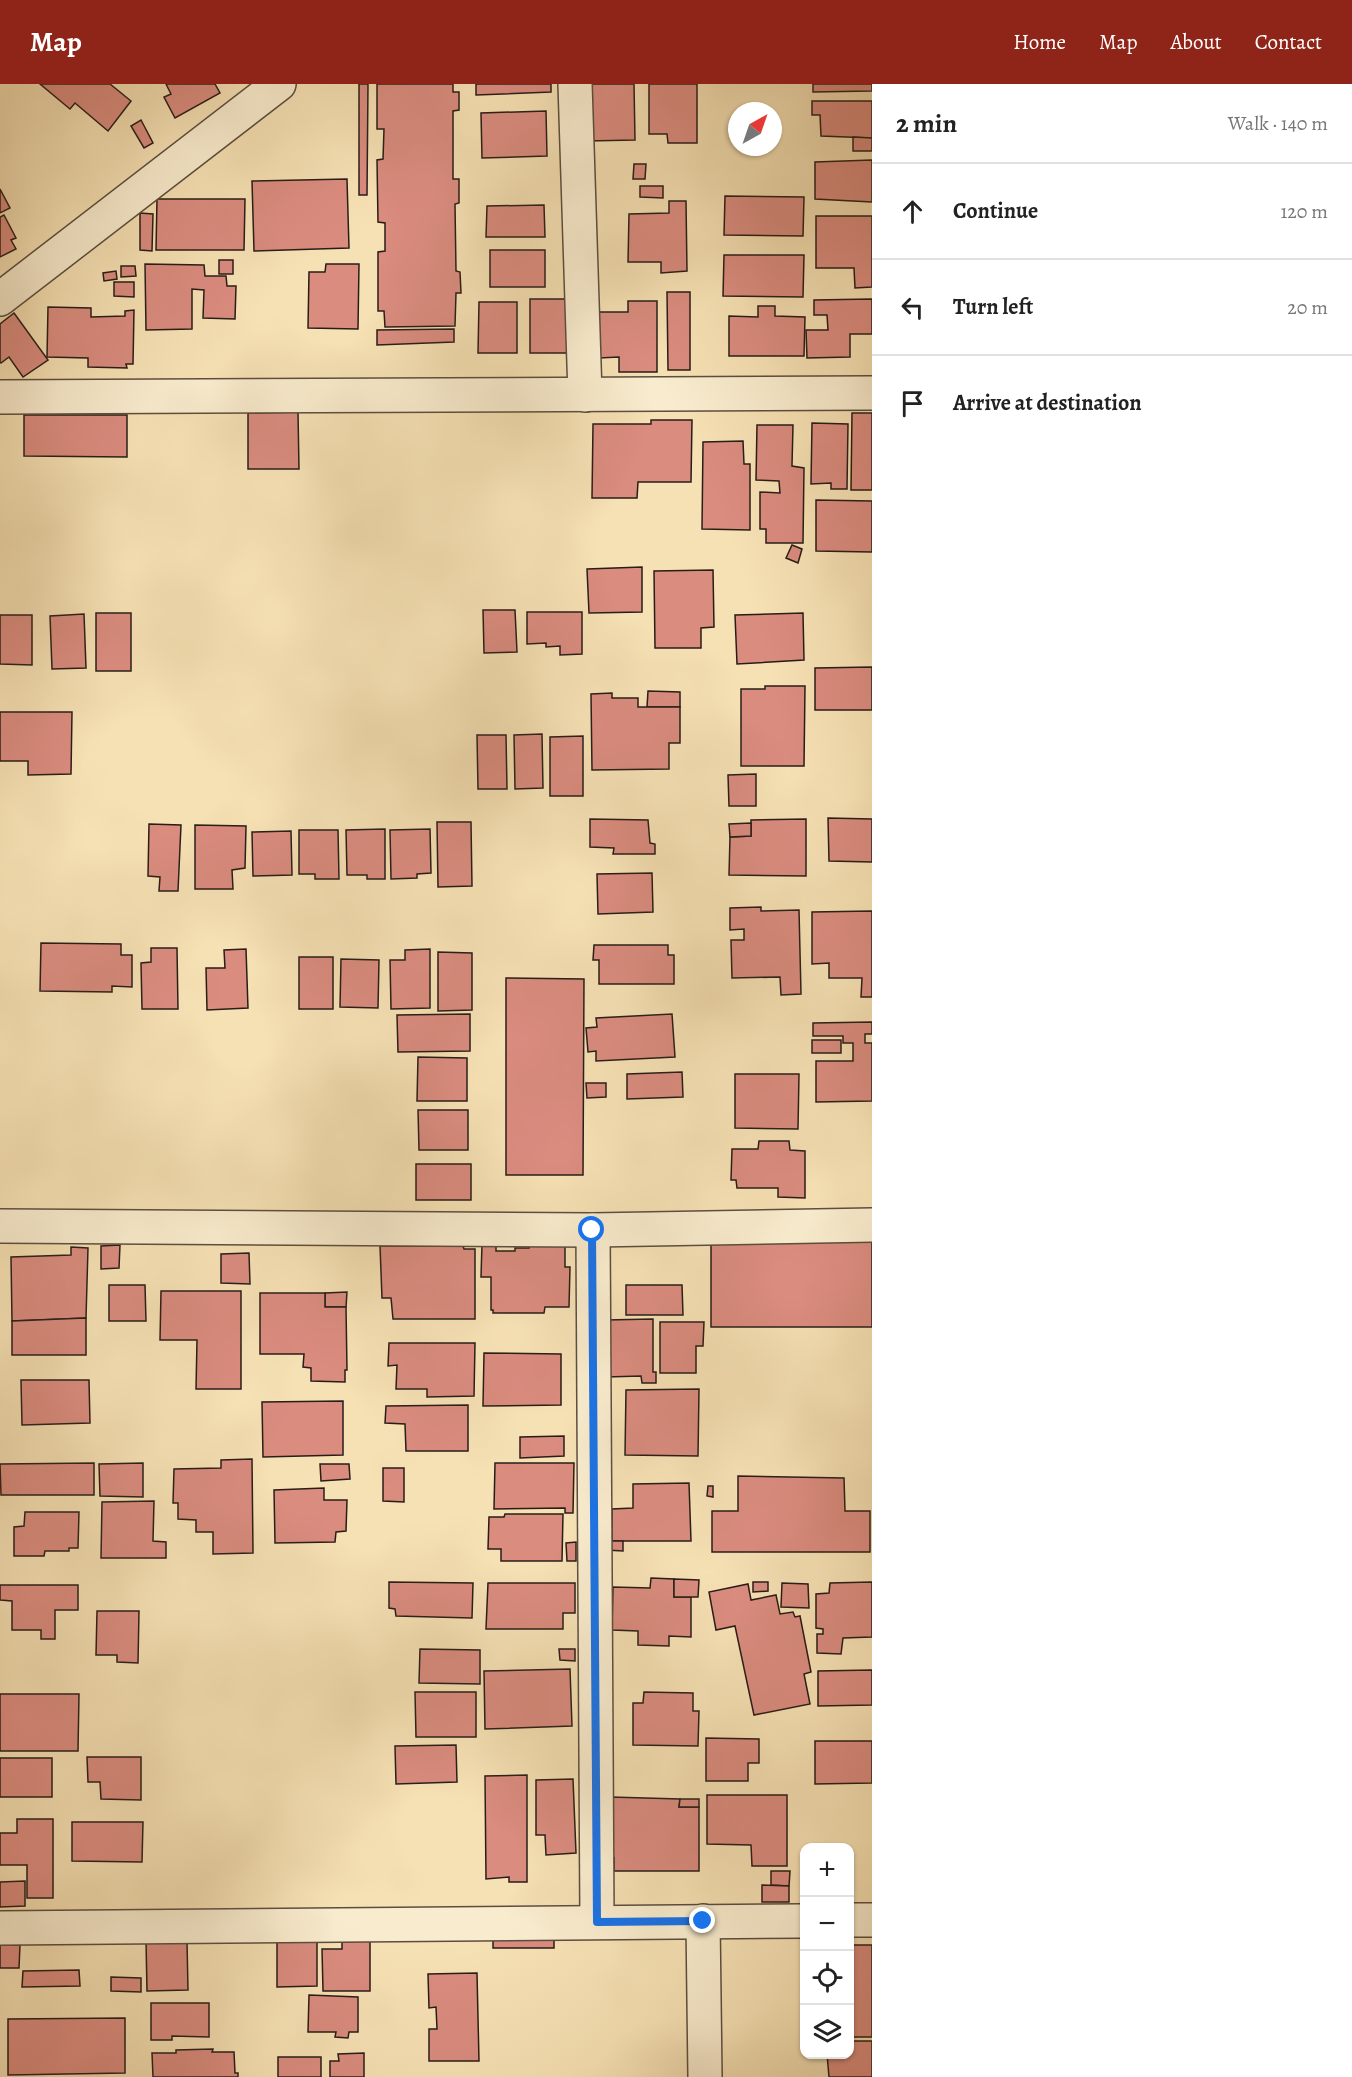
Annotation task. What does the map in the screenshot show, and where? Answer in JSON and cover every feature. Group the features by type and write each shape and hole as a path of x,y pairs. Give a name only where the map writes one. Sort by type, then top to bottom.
{"street":[{"path":"0,299 279,84"},
{"path":"575,84 585,395"},
{"path":"0,397 872,393"},
{"path":"0,1226 592,1230 872,1225"},
{"path":"592,1230 597,1922"},
{"path":"0,1928 800,1920"},
{"path":"854,1920 872,1920"},
{"path":"703,1921 705,2077"}],"building":[{"path":"40,84 110,84 131,101 108,131 75,103 70,109"},
{"path":"166,84 215,84 220,93 175,118 164,97 171,94"},
{"path":"359,84 368,84 367,195 359,195"},
{"path":"377,84 453,84 453,92 459,92 459,110 453,111 453,179 459,179 459,203 455,204 456,271 460,272 461,293 456,293 455,326 385,327 384,311 378,311 378,252 385,251 385,223 378,222 377,160 383,159 384,129 377,129"},
{"path":"476,84 551,84 551,92 476,95"},
{"path":"586,84 634,84 635,140 587,141"},
{"path":"649,84 697,84 697,143 668,143 667,134 649,134"},
{"path":"813,84 872,84 872,91 813,92"},
{"path":"812,101 872,101 872,138 821,136 820,115 812,115"},
{"path":"546,111 547,156 482,158 481,113"},
{"path":"141,120 153,143 144,148 131,126"},
{"path":"853,137 872,138 872,151 853,151"},
{"path":"872,160 872,202 815,199 815,162"},
{"path":"634,164 646,164 645,179 633,179"},
{"path":"347,179 349,248 254,251 252,181"},
{"path":"640,186 663,186 663,198 640,197"},
{"path":"0,189 10,208 0,213"},
{"path":"725,196 804,197 803,236 724,235"},
{"path":"157,199 245,199 244,250 156,250"},
{"path":"669,201 686,201 687,271 661,273 661,262 628,262 629,214 669,213"},
{"path":"544,205 545,237 486,237 487,206"},
{"path":"140,213 153,214 152,251 140,250"},
{"path":"4,215 16,238 11,240 16,249 0,257 0,217"},
{"path":"816,216 872,216 872,287 855,288 854,268 816,268"},
{"path":"490,250 545,250 545,287 490,287"},
{"path":"724,255 804,255 803,297 723,296"},
{"path":"219,260 233,260 233,274 219,274"},
{"path":"145,264 204,265 205,276 226,276 227,286 236,286 235,319 203,318 204,290 192,289 192,329 146,330"},
{"path":"326,264 359,264 358,329 308,328 309,272 325,272"},
{"path":"121,266 135,266 136,276 121,277"},
{"path":"116,271 117,279 104,281 103,273"},
{"path":"114,282 134,282 134,297 114,296"},
{"path":"667,292 690,292 690,370 668,370"},
{"path":"530,299 568,299 568,353 530,353"},
{"path":"872,299 872,334 850,334 850,357 807,358 806,330 828,330 827,315 814,315 814,300"},
{"path":"628,301 657,301 657,372 619,372 619,357 599,358 599,312 628,312"},
{"path":"479,302 517,302 517,353 478,353"},
{"path":"758,306 775,306 775,316 805,317 804,356 729,356 729,316 758,317"},
{"path":"48,307 91,308 91,317 125,316 125,311 134,310 133,364 126,364 127,368 88,367 88,358 47,357"},
{"path":"14,313 48,360 23,377 9,357 0,362 0,324"},
{"path":"454,329 454,342 377,345 377,330"},
{"path":"298,412 299,469 248,469 248,413"},
{"path":"852,413 872,413 872,490 851,490"},
{"path":"24,415 127,415 127,457 24,456"},
{"path":"651,420 692,420 691,482 638,482 637,498 592,498 593,424 651,424"},
{"path":"812,423 848,424 847,489 831,489 831,483 811,484"},
{"path":"757,425 793,425 792,466 804,468 803,543 766,543 766,529 760,529 760,492 780,493 779,481 756,480"},
{"path":"743,441 744,464 750,464 750,530 702,529 703,442"},
{"path":"816,500 872,501 872,552 816,551"},
{"path":"792,545 802,549 798,563 786,558"},
{"path":"642,567 642,612 589,613 587,569"},
{"path":"713,570 714,627 701,628 701,648 655,648 654,571"},
{"path":"483,610 515,610 517,652 484,653"},
{"path":"527,612 582,612 582,654 560,655 560,646 546,647 546,643 527,644"},
{"path":"96,613 131,613 131,671 96,671"},
{"path":"803,613 804,660 737,664 735,615"},
{"path":"84,614 86,668 52,669 50,616"},
{"path":"0,615 32,615 32,665 0,664"},
{"path":"872,667 872,710 815,710 815,668"},
{"path":"765,686 805,686 804,766 741,766 741,689 765,689"},
{"path":"648,691 680,692 680,707 647,707"},
{"path":"612,693 612,698 638,698 638,707 680,707 680,743 669,743 669,769 592,770 591,694"},
{"path":"0,712 72,712 71,774 28,775 28,761 0,761"},
{"path":"542,734 543,788 515,789 514,735"},
{"path":"477,735 506,735 507,789 478,789"},
{"path":"583,736 583,796 550,796 550,737"},
{"path":"756,774 756,806 729,806 728,775"},
{"path":"828,818 872,819 872,862 829,861"},
{"path":"590,819 648,820 650,843 655,844 655,854 613,854 614,848 590,847"},
{"path":"806,819 806,876 729,875 730,837 751,836 751,820"},
{"path":"437,822 471,822 472,886 438,887"},
{"path":"751,823 751,836 730,837 729,824"},
{"path":"149,824 181,825 178,891 159,891 160,877 148,876"},
{"path":"195,825 246,826 245,868 232,870 233,889 195,889"},
{"path":"385,829 385,879 367,879 367,875 347,875 346,830"},
{"path":"430,829 431,873 417,874 417,878 391,879 390,830"},
{"path":"299,830 338,830 339,879 315,879 315,874 299,874"},
{"path":"291,831 292,875 253,876 252,832"},
{"path":"652,873 653,912 598,914 597,874"},
{"path":"761,907 761,911 799,910 801,994 781,995 780,977 732,978 731,940 744,940 744,929 730,930 730,908"},
{"path":"872,911 872,997 861,997 862,978 829,978 829,963 812,964 812,912"},
{"path":"41,943 121,944 121,955 132,955 132,987 112,986 112,992 40,991"},
{"path":"594,945 668,945 668,955 674,955 674,984 599,984 599,960 593,960"},
{"path":"151,948 177,948 178,1009 142,1009 141,963 151,962"},
{"path":"246,949 248,1008 207,1010 206,968 225,968 224,950"},
{"path":"430,949 430,1008 391,1009 390,960 405,960 405,950"},
{"path":"438,952 472,953 472,1010 438,1011"},
{"path":"299,957 333,957 333,1009 299,1009"},
{"path":"341,959 379,960 378,1008 340,1007"},
{"path":"506,978 584,979 583,1175 506,1175"},
{"path":"470,1014 470,1051 398,1052 397,1015"},
{"path":"672,1014 675,1057 596,1061 596,1051 588,1052 586,1028 597,1027 596,1018"},
{"path":"872,1022 872,1034 865,1034 865,1043 872,1043 872,1101 816,1102 816,1061 853,1061 853,1043 843,1043 843,1036 813,1036 813,1023"},
{"path":"812,1040 841,1040 841,1053 812,1053"},
{"path":"418,1057 467,1058 467,1101 417,1101"},
{"path":"682,1072 683,1097 627,1099 627,1074"},
{"path":"735,1074 799,1074 798,1129 735,1128"},
{"path":"586,1083 606,1083 606,1097 587,1098"},
{"path":"418,1110 468,1110 468,1150 419,1150"},
{"path":"759,1141 789,1141 790,1150 805,1151 805,1198 778,1197 778,1188 737,1188 736,1180 731,1180 732,1149 758,1149"},
{"path":"416,1164 471,1164 471,1200 416,1200"},
{"path":"711,1238 872,1238 872,1327 711,1327"},
{"path":"482,1244 496,1244 496,1251 515,1251 515,1248 529,1248 529,1244 565,1245 565,1267 570,1267 569,1307 545,1307 544,1313 493,1313 491,1310 491,1277 481,1277"},
{"path":"120,1245 119,1268 101,1269 101,1246"},
{"path":"380,1246 463,1246 464,1249 475,1249 475,1319 393,1319 391,1298 382,1298"},
{"path":"71,1247 88,1248 86,1318 12,1321 11,1257 71,1255"},
{"path":"249,1253 250,1284 221,1283 221,1254"},
{"path":"109,1285 145,1285 146,1321 109,1321"},
{"path":"626,1285 682,1285 683,1315 626,1315"},
{"path":"161,1291 241,1291 241,1389 196,1389 197,1340 160,1340"},
{"path":"347,1292 346,1307 325,1307 325,1293"},
{"path":"260,1293 325,1293 325,1307 346,1307 347,1370 345,1370 345,1382 311,1381 311,1368 303,1367 304,1354 260,1354"},
{"path":"86,1318 86,1355 12,1355 12,1321"},
{"path":"653,1319 653,1372 656,1372 656,1383 642,1383 641,1376 606,1377 606,1320"},
{"path":"660,1322 704,1322 703,1346 696,1346 696,1373 660,1373"},
{"path":"389,1343 475,1343 474,1396 427,1397 427,1389 396,1389 397,1365 388,1366"},
{"path":"484,1353 561,1354 561,1405 483,1406"},
{"path":"21,1380 89,1380 90,1423 22,1425"},
{"path":"699,1389 698,1456 625,1455 626,1390"},
{"path":"343,1401 343,1455 263,1457 262,1402"},
{"path":"468,1405 468,1451 406,1451 405,1424 385,1423 386,1406"},
{"path":"564,1436 564,1456 520,1458 520,1437"},
{"path":"252,1459 253,1553 213,1554 213,1532 196,1532 196,1520 178,1519 178,1503 173,1503 174,1469 221,1468 221,1460"},
{"path":"94,1463 94,1495 1,1495 0,1464"},
{"path":"143,1463 143,1497 100,1496 99,1464"},
{"path":"495,1463 574,1463 573,1513 565,1513 565,1508 494,1509"},
{"path":"320,1464 349,1464 350,1479 321,1481"},
{"path":"383,1468 404,1468 404,1502 383,1501"},
{"path":"738,1476 844,1478 845,1511 870,1511 870,1552 712,1552 712,1511 738,1511"},
{"path":"689,1483 691,1541 612,1541 612,1509 633,1508 633,1484"},
{"path":"708,1486 713,1486 713,1497 707,1496"},
{"path":"324,1488 324,1500 347,1500 346,1531 336,1532 335,1542 275,1543 274,1490"},
{"path":"154,1501 153,1541 166,1542 166,1558 101,1558 102,1502"},
{"path":"25,1512 79,1512 78,1548 69,1548 69,1551 45,1551 44,1556 14,1556 14,1527 24,1526"},
{"path":"505,1514 563,1514 562,1561 501,1561 501,1549 488,1549 489,1517 504,1517"},
{"path":"605,1541 623,1541 623,1551 606,1550"},
{"path":"576,1542 576,1561 567,1561 566,1543"},
{"path":"651,1578 674,1579 674,1597 691,1597 691,1637 669,1636 669,1646 638,1645 638,1631 612,1630 613,1587 650,1588"},
{"path":"674,1579 699,1580 698,1597 674,1597"},
{"path":"389,1582 473,1583 472,1618 396,1616 395,1609 389,1608"},
{"path":"753,1582 768,1582 768,1591 753,1592"},
{"path":"872,1582 872,1637 843,1638 841,1654 817,1653 817,1634 823,1634 823,1629 816,1628 816,1594 829,1593 830,1583"},
{"path":"488,1583 575,1583 575,1613 563,1613 563,1629 486,1629"},
{"path":"782,1583 808,1584 809,1608 781,1607"},
{"path":"748,1584 751,1600 776,1595 780,1614 793,1612 795,1617 800,1616 811,1672 804,1674 810,1704 754,1715 735,1626 716,1630 709,1592"},
{"path":"0,1585 78,1585 78,1610 55,1610 55,1639 41,1639 41,1630 12,1630 12,1601 0,1600"},
{"path":"97,1611 139,1611 138,1663 117,1662 117,1655 96,1655"},
{"path":"420,1649 480,1650 480,1684 419,1683"},
{"path":"559,1649 575,1649 575,1661 560,1660"},
{"path":"570,1669 572,1726 485,1729 484,1671"},
{"path":"872,1670 872,1705 818,1706 818,1671"},
{"path":"415,1692 476,1692 476,1737 416,1737"},
{"path":"644,1692 693,1693 693,1711 699,1711 698,1746 633,1745 633,1703 643,1703"},
{"path":"0,1694 79,1694 78,1751 0,1751"},
{"path":"706,1738 759,1739 759,1763 748,1763 748,1781 706,1781"},
{"path":"815,1741 872,1741 872,1783 815,1784"},
{"path":"456,1745 457,1782 396,1784 395,1746"},
{"path":"87,1757 141,1757 141,1800 101,1799 100,1782 88,1782"},
{"path":"0,1758 52,1758 52,1797 0,1797"},
{"path":"527,1775 527,1882 509,1882 509,1877 486,1879 485,1776"},
{"path":"573,1779 576,1853 546,1855 545,1835 536,1835 536,1780"},
{"path":"707,1795 787,1795 787,1866 752,1866 751,1845 707,1844"},
{"path":"610,1797 680,1799 679,1807 699,1807 699,1871 614,1871 614,1858 609,1859"},
{"path":"680,1799 699,1799 699,1807 679,1807"},
{"path":"17,1819 53,1819 53,1898 27,1898 27,1865 0,1865 0,1833 17,1833"},
{"path":"72,1822 143,1822 142,1862 72,1861"},
{"path":"771,1871 790,1871 789,1886 771,1885"},
{"path":"25,1881 25,1906 0,1907 0,1882"},
{"path":"762,1885 789,1886 789,1902 762,1902"},
{"path":"554,1939 554,1948 493,1948 493,1940"},
{"path":"146,1941 187,1941 188,1990 147,1991"},
{"path":"370,1941 370,1991 323,1991 322,1949 342,1949 342,1942"},
{"path":"277,1942 317,1942 317,1986 277,1987"},
{"path":"0,1944 20,1945 19,1968 0,1968"},
{"path":"854,1945 872,1945 872,2037 854,2037"},
{"path":"79,1970 80,1986 22,1987 23,1971"},
{"path":"477,1973 479,2061 429,2061 429,2029 437,2029 436,2007 429,2008 428,1974"},
{"path":"111,1977 141,1978 141,1992 111,1991"},
{"path":"309,1995 358,1997 358,2032 349,2032 348,2038 335,2037 336,2032 308,2032"},
{"path":"151,2003 209,2003 209,2037 172,2036 172,2040 151,2040"},
{"path":"125,2018 125,2073 8,2075 8,2019"},
{"path":"854,2041 872,2041 872,2077 829,2077 827,2059 854,2059"},
{"path":"213,2049 212,2052 234,2052 235,2073 238,2073 238,2077 153,2077 152,2053"},
{"path":"364,2053 364,2077 330,2077 330,2061 339,2061 338,2054"},
{"path":"278,2057 321,2057 321,2077 278,2077"}],"route":[{"path":"592,1230 597,1922 703,1921"}]}
